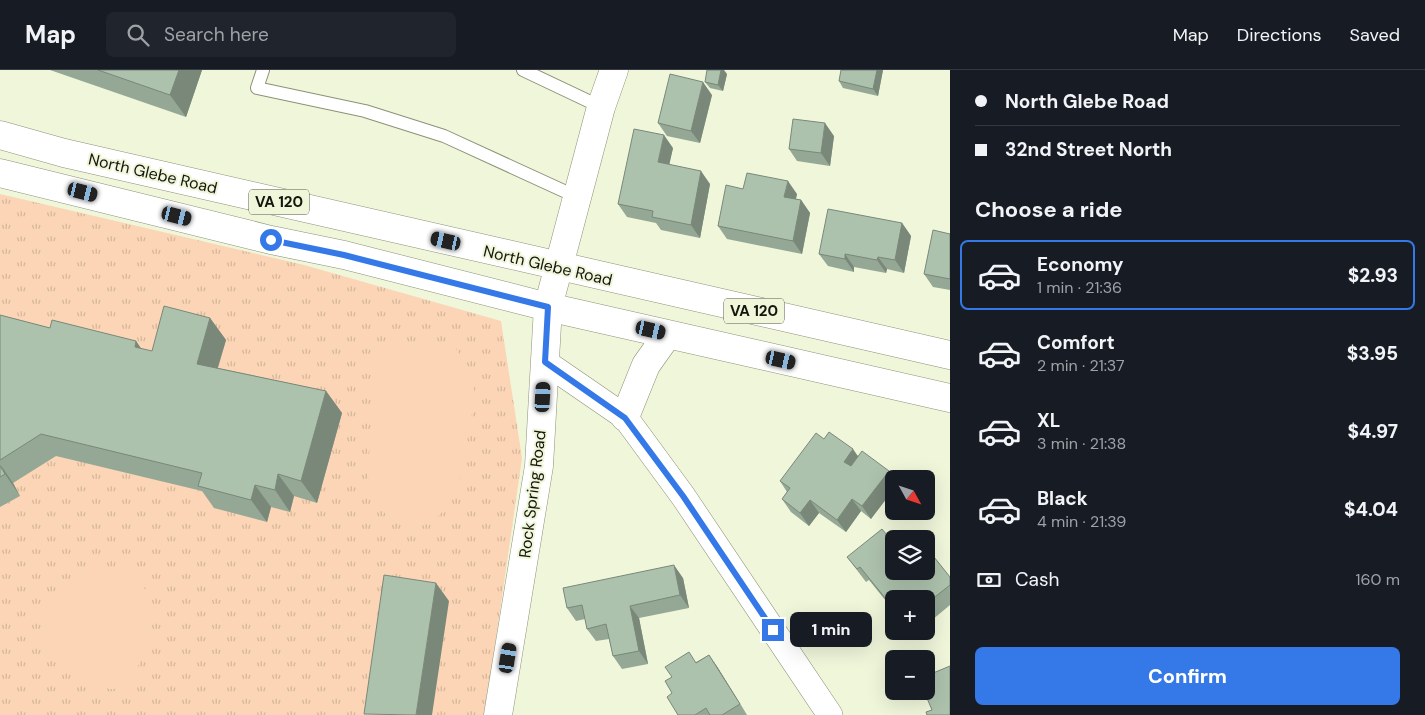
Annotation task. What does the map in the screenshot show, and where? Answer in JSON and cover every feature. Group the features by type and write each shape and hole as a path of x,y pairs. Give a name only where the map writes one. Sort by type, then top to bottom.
{"main road":[{"name":"Rock Spring Road","path":"498,715 539,466 548,307 601,106 614,70"},
{"name":"North Glebe Road","path":"0,135 64,153 558,268 950,355"},
{"name":"VA 120","path":"0,173 271,240 344,255 548,307 950,398"},
{"path":"625,418 646,365 668,334"}],"street":[{"path":"545,362 625,418 683,496 830,715"}],"lane":[{"path":"263,70 257,88 365,111 444,136 577,197"},
{"path":"523,70 601,106"}],"green space":[{"path":"0,194 304,265 501,321 522,458 485,715 0,715"},
{"path":"428,340 456,349 472,372 475,397 461,475 447,507 431,523 411,529 391,520 375,502 368,477 374,360 397,344"},
{"path":"102,567 131,575 147,592 153,605 152,627 149,640 138,667 131,678 123,685 114,689 90,681 66,664 41,633 43,612 68,586"}],"building":[{"path":"98,70 179,70 170,95"},
{"path":"707,70 721,70 718,85 705,82"},
{"path":"841,70 877,70 873,89 839,81"},
{"path":"670,74 703,82 691,131 658,123"},
{"path":"793,119 825,123 821,153 789,149"},
{"path":"634,129 664,135 658,162 701,171 691,225 652,217 653,211 618,204"},
{"path":"747,173 788,181 784,197 801,200 793,241 718,226 726,185 743,189"},
{"path":"828,209 902,223 895,260 878,257 877,260 845,254 845,259 819,254"},
{"path":"933,230 950,234 950,279 924,274"},
{"path":"164,306 210,318 197,364 326,391 301,481 278,474 275,490 255,485 251,500 198,486 202,473 41,434 0,460 0,315 50,328 52,320 136,341 135,347 152,351"},
{"path":"829,432 853,449 844,462 851,466 862,451 888,470 885,470 885,476 862,506 852,499 837,520 810,500 800,513 782,499 790,488 780,481 816,433 824,439"},
{"path":"0,466 5,474 0,477"},
{"path":"882,529 885,533 885,580 935,580 935,558 950,577 950,585 935,597 935,590 885,590 885,598 860,567 857,569 847,557"},
{"path":"674,565 680,595 630,606 639,651 613,656 606,624 587,629 582,605 567,608 563,588"},
{"path":"384,575 436,583 416,715 364,714"},
{"path":"689,652 696,663 709,655 740,704 722,715 710,715 706,708 695,715 678,715 667,697 672,693 665,681 672,677 665,667"},
{"path":"950,666 950,715 927,715 926,712 932,710 928,700 935,700 935,672"}],"route":[{"path":"271,240 344,255 548,307 545,362 625,418 683,496 773,630"}]}
